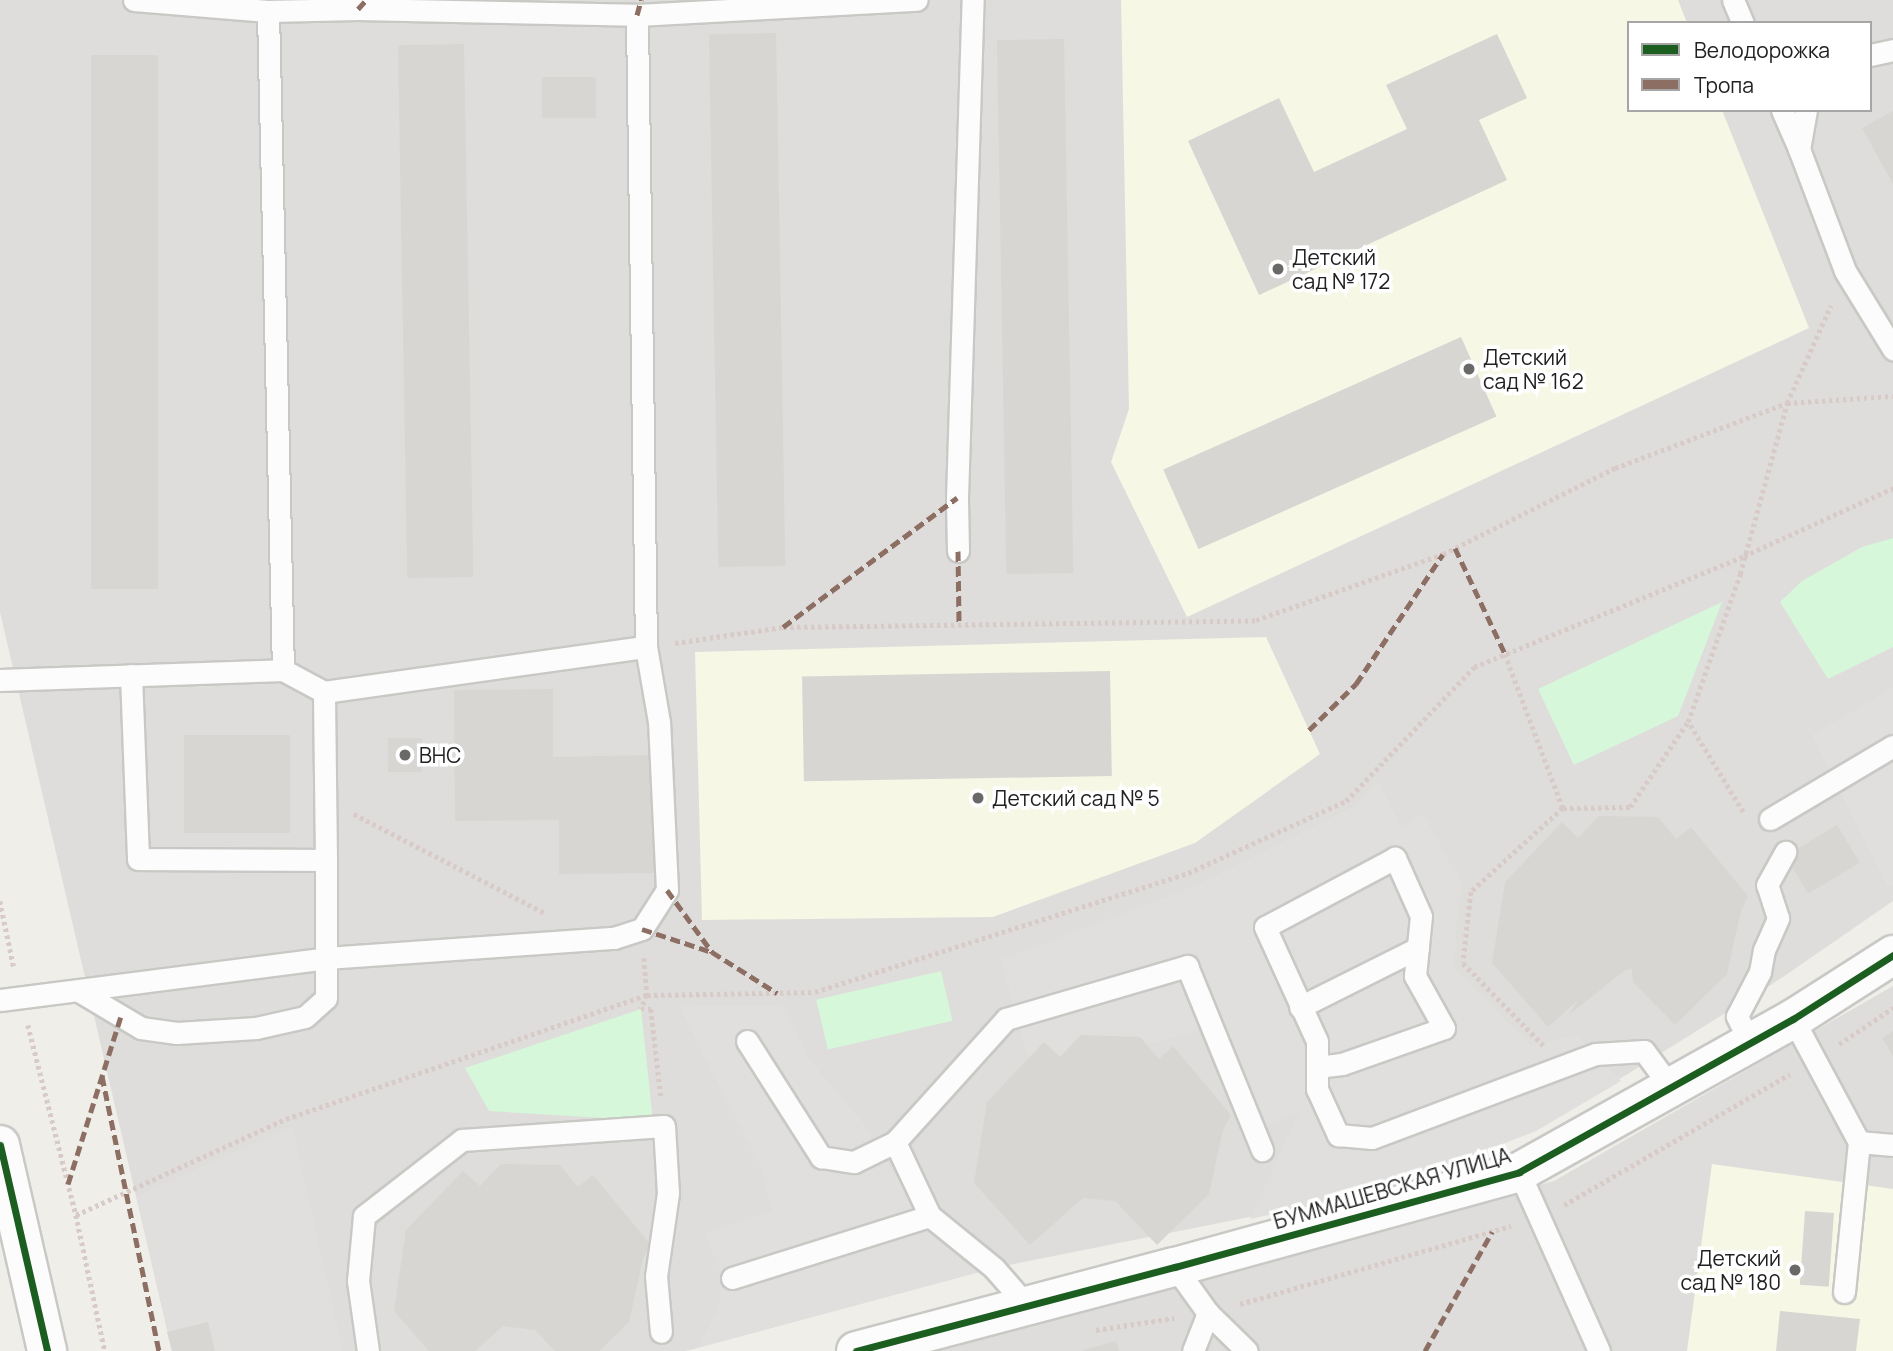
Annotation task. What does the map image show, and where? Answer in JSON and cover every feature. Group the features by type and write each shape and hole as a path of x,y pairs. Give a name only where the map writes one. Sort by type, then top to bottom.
{"street":[{"name":"БУММАШЕВСКАЯ УЛИЦА","path":"856,1351 1175,1267 1519,1171 1672,1089 1793,1019 1893,955"},
{"path":"0,1145 47,1351"}],"lane":[{"path":"134,0 268,11 358,9 636,15 917,0"},
{"path":"958,551 957,498 973,0"},
{"path":"1733,0 1742,21"},
{"path":"268,11 283,670"},
{"path":"10,999 326,958 614,938 642,929 667,890 659,722 646,648 636,15"},
{"path":"1872,55 1893,50"},
{"path":"1783,112 1845,271 1893,348"},
{"path":"1799,149 1806,112"},
{"path":"0,680 283,670 324,692 646,648"},
{"path":"131,675 138,859 326,860"},
{"path":"79,991 141,1028 177,1033 256,1028 305,1017 326,998 324,692"},
{"path":"1770,819 1893,746"},
{"path":"1317,1067 1342,1063 1444,1028 1415,976 1421,916 1395,858 1265,927 1317,1041 1317,1067 1317,1089 1338,1135 1372,1138 1596,1054 1644,1051 1672,1089"},
{"path":"1750,1042 1737,1016 1760,972 1764,950 1778,918 1767,885 1781,859"},
{"path":"1300,1007 1418,947"},
{"path":"747,1041 821,1157 854,1162 895,1142 1006,1019 1186,966 1262,1150"},
{"path":"1793,1019 1859,1142 1844,1292"},
{"path":"368,1351 358,1281 364,1216 463,1140 664,1126 668,1193 656,1276 661,1332"},
{"path":"895,1142 930,1216 994,1268 1027,1306"},
{"path":"1859,1142 1893,1144"},
{"path":"1519,1171 1599,1351"},
{"path":"732,1278 930,1216"},
{"path":"1175,1267 1208,1313 1247,1351"},
{"path":"1193,1351 1208,1313"}],"path":[{"path":"1562,1067 1538,1038 1463,963 1471,892 1563,808 1630,807 1688,722 1744,556 1787,402 1845,271"},
{"path":"646,648 783,627 1256,620 1443,554 1615,468 1787,402 1893,396"},
{"path":"76,1215 286,1119 647,995 815,992 1188,873 1346,801 1474,667 1744,556 1893,488"},
{"path":"1505,654 1563,808"},
{"path":"1688,722 1781,859"},
{"path":"325,799 596,940"},
{"path":"0,901 10,999 76,1215 105,1351"},
{"path":"642,929 647,995 640,1009 651,1009 664,1126"}],"shaded area":[{"path":"0,0 1893,0 1893,901 1780,979 1536,1131 1380,1191 994,1268 686,1351 172,1351 0,612"},
{"path":"1121,0 1678,0 1686,21 1627,21 1627,112 1723,112 1809,328 1187,617 1111,462 1129,409"},
{"name":"Детский сад № 5","path":"1266,637 1320,754 1195,843 993,917 702,920 695,652"},
{"path":"1893,688 1893,885 1888,887 1812,735"},
{"path":"1378,781 1401,827 1423,814 1463,886 1457,916 1454,968 1531,1046 1577,1035 1621,1081 1536,1131 1380,1191 1250,1219 1299,1112 1262,1129 1223,1024 1033,1075 1001,960 1195,886 1353,807"},
{"path":"1893,986 1893,1351 937,1351 1554,1181"},
{"path":"784,1005 810,1060 867,1128 898,1179 994,1268 697,1348 719,1309 720,1270 705,1233 772,1212 760,1165 680,1007"},
{"path":"292,1126 343,1351 172,1351 137,1196"},
{"name":"Детский сад № 180","path":"1712,1164 1893,1189 1893,1351 1687,1351"}],"green space":[{"path":"1893,538 1893,647 1828,679 1780,602 1802,581 1862,547"},
{"path":"1722,602 1678,716 1574,765 1538,689"},
{"path":"941,971 952,1021 828,1049 816,1000"},
{"path":"641,1009 653,1121 489,1111 465,1068"}],"building":[{"path":"776,33 785,566 718,567 709,34"},
{"path":"1497,34 1527,98 1479,120 1507,180 1259,295 1188,141 1279,98 1314,172 1407,129 1386,85"},
{"path":"1064,39 1073,573 1006,574 997,40"},
{"path":"464,44 473,577 407,578 398,45"},
{"path":"91,55 158,55 158,589 91,589"},
{"path":"542,77 596,77 596,118 542,118"},
{"path":"1893,111 1893,184 1862,128"},
{"path":"1461,337 1496,416 1199,549 1163,470"},
{"path":"1110,671 1112,776 804,781 802,676"},
{"path":"553,689 553,757 653,755 655,873 559,874 559,820 455,821 454,690"},
{"path":"184,735 290,735 290,833 184,833"},
{"name":"ВНС","path":"388,738 422,738 422,772 388,772"},
{"path":"1599,816 1658,817 1676,839 1691,827 1748,896 1741,911 1727,974 1675,1025 1633,982 1632,969 1625,970 1569,1015 1578,1000 1548,1027 1492,963 1505,882 1562,822 1578,838"},
{"path":"1837,825 1860,863 1808,894 1786,856"},
{"path":"1893,1031 1893,1056 1882,1038"},
{"path":"1081,1035 1140,1037 1159,1059 1173,1046 1231,1115 1223,1130 1209,1194 1157,1245 1115,1201 1083,1198 1030,1245 974,1183 987,1102 1044,1042 1060,1057"},
{"path":"501,1164 560,1165 578,1187 593,1175 650,1244 643,1259 629,1322 599,1351 555,1351 535,1330 503,1326 475,1351 429,1351 394,1311 406,1230 463,1171 480,1186"},
{"path":"1805,1211 1834,1213 1829,1287 1800,1285"},
{"path":"1780,1311 1860,1319 1856,1351 1776,1351"},
{"path":"208,1322 215,1351 172,1351 167,1332"},
{"path":"1116,1341 1119,1351 1083,1351 1083,1350"}],"marked path":[{"path":"358,9 366,0"},
{"path":"637,15 641,0"},
{"path":"783,627 957,498"},
{"path":"1455,548 1505,654"},
{"path":"958,551 959,625"},
{"path":"1309,730 1356,684 1443,554"},
{"path":"667,890 712,952"},
{"path":"642,929 712,952 777,993"},
{"path":"68,1184 121,1016"},
{"path":"102,1076 159,1351"},
{"path":"1425,1351 1492,1232"}],"cycle path":[{"path":"856,1351 1519,1172 1793,1019 1893,955"},
{"path":"0,1145 47,1351"}],"place":[{"name":"Детский сад № 172","path":"1278,269"},
{"name":"Детский сад № 162","path":"1469,369"},
{"name":"ВНС","path":"405,755"},
{"name":"Детский сад № 5","path":"978,798"},
{"name":"Детский сад № 180","path":"1795,1270"}]}
